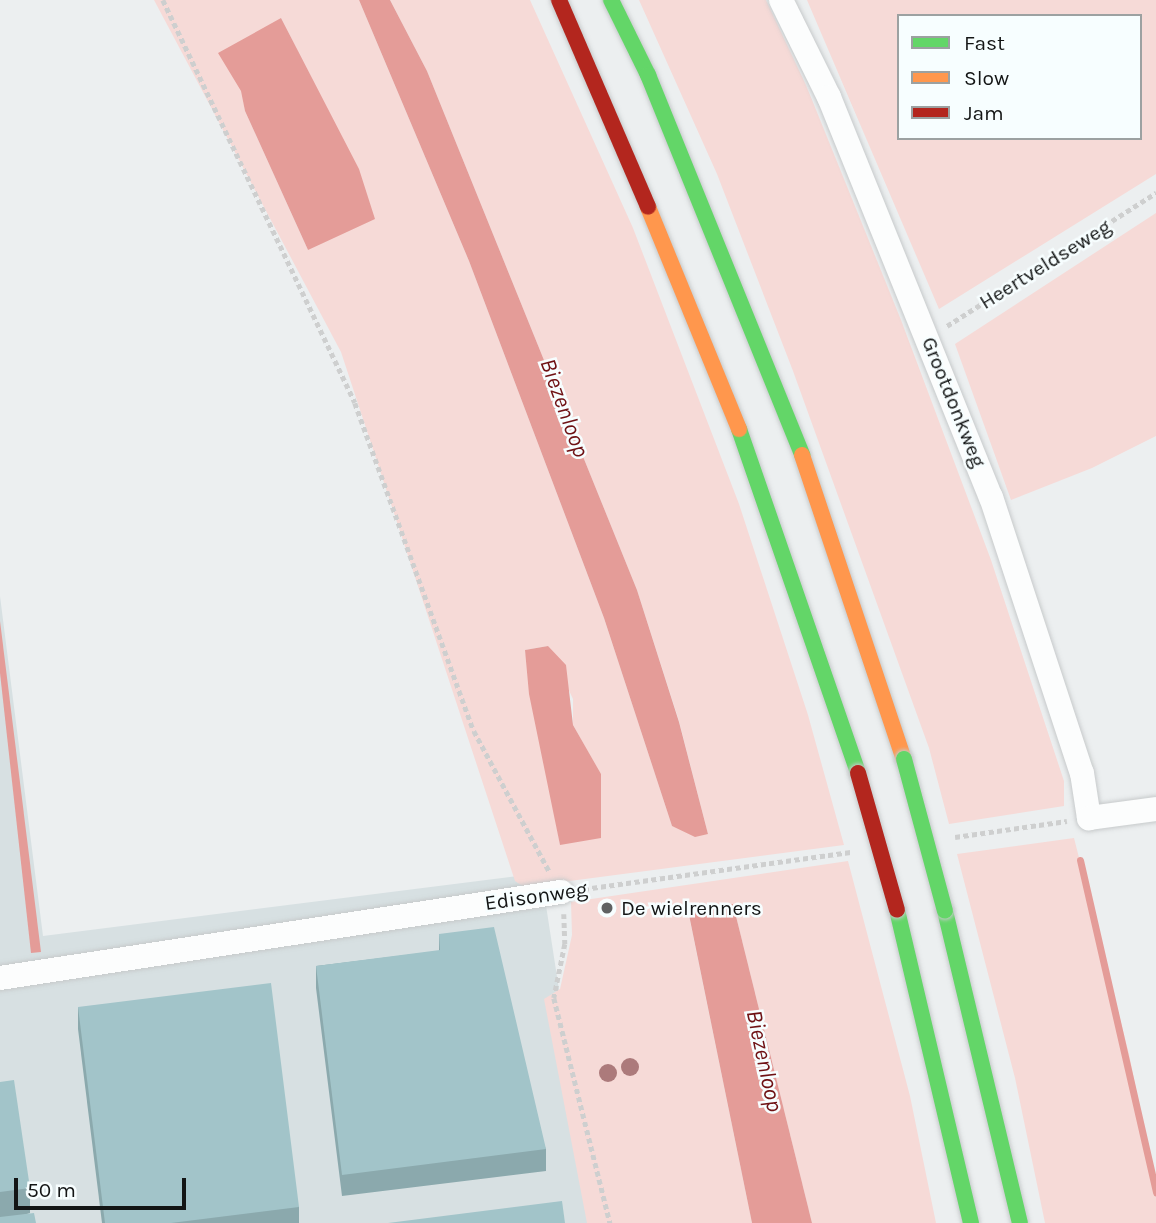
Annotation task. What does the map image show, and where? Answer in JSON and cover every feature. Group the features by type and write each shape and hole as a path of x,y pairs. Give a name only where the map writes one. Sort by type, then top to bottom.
{"highway":[{"path":"559,0 590,64 759,477 858,773 897,911 971,1223"},
{"path":"611,0 648,75 806,466 904,760 945,911 1020,1223"}],"street":[{"name":"Grootdonkweg","path":"781,0 829,97 991,497 1082,773 1089,818"},
{"path":"1089,818 1156,809"},
{"name":"Edisonweg","path":"0,975 561,892"}],"path":[{"path":"163,0 355,403 474,731 561,892 566,936 554,998 610,1223"},
{"name":"Heertveldseweg","path":"942,328 1156,193"},
{"path":"953,838 1089,818"},
{"name":"Edisonweg","path":"561,892 858,851"}],"shaded area":[{"path":"154,0 359,0 469,261 604,618 672,826 708,834 679,721 637,590 427,71 390,0 530,0 633,228 739,504 808,715 844,845 524,887 515,881 341,352","holes":["281,18 316,87 308,250 245,111 242,91","548,646 573,699 573,725 601,775 560,845 525,650"]},
{"path":"639,0 766,0 806,85 901,320 991,560 1064,781 1064,806 949,824 929,748 793,371 717,174"},
{"path":"807,0 1156,0 1156,174 939,309"},
{"path":"1156,213 1156,436 1092,468 1011,500 955,344"},
{"path":"0,596 43,936 541,873 595,1223 0,1223"},
{"path":"1074,838 1129,1054 1156,1190 1156,1223 1045,1223 1015,1078 957,854"},
{"path":"848,861 910,1096 936,1223 812,1223 733,904 688,911 752,1223 587,1223 544,999 560,989 572,935 571,902"}],"water":[{"path":"359,0 390,0 427,71 637,590 679,722 708,834 695,837 672,826 604,618 469,261"},
{"path":"281,18 359,169 375,219 308,250 245,111 241,91 218,53"},
{"path":"0,621 41,952 31,953 0,673"},
{"path":"548,646 566,665 573,725 601,774 601,838 560,845 529,694 525,650"},
{"name":"Biezenloop","path":"733,904 812,1223 752,1223 688,910"}],"building":[{"path":"494,927 546,1149 342,1175 316,966 440,950 439,934"},
{"path":"271,983 299,1207 171,1223 105,1223 78,1007"},
{"path":"14,1080 30,1188 0,1192 0,1082"},
{"path":"562,1201 565,1223 388,1223"},
{"path":"34,1213 36,1223 0,1223 0,1217"}],"waterway":[{"path":"1080,860 1156,1192"}],"traffic: fast":[{"path":"611,0 648,75 802,455"},
{"path":"739,429 858,773"},
{"path":"904,759 945,911"},
{"path":"897,910 971,1223"},
{"path":"945,911 1020,1223"}],"traffic: slow":[{"path":"648,207 739,429"},
{"path":"802,455 904,759"}],"traffic: jam":[{"path":"559,0 648,207"},
{"path":"858,773 897,910"}],"place":[{"name":"De wielrenners","path":"607,908"}]}
